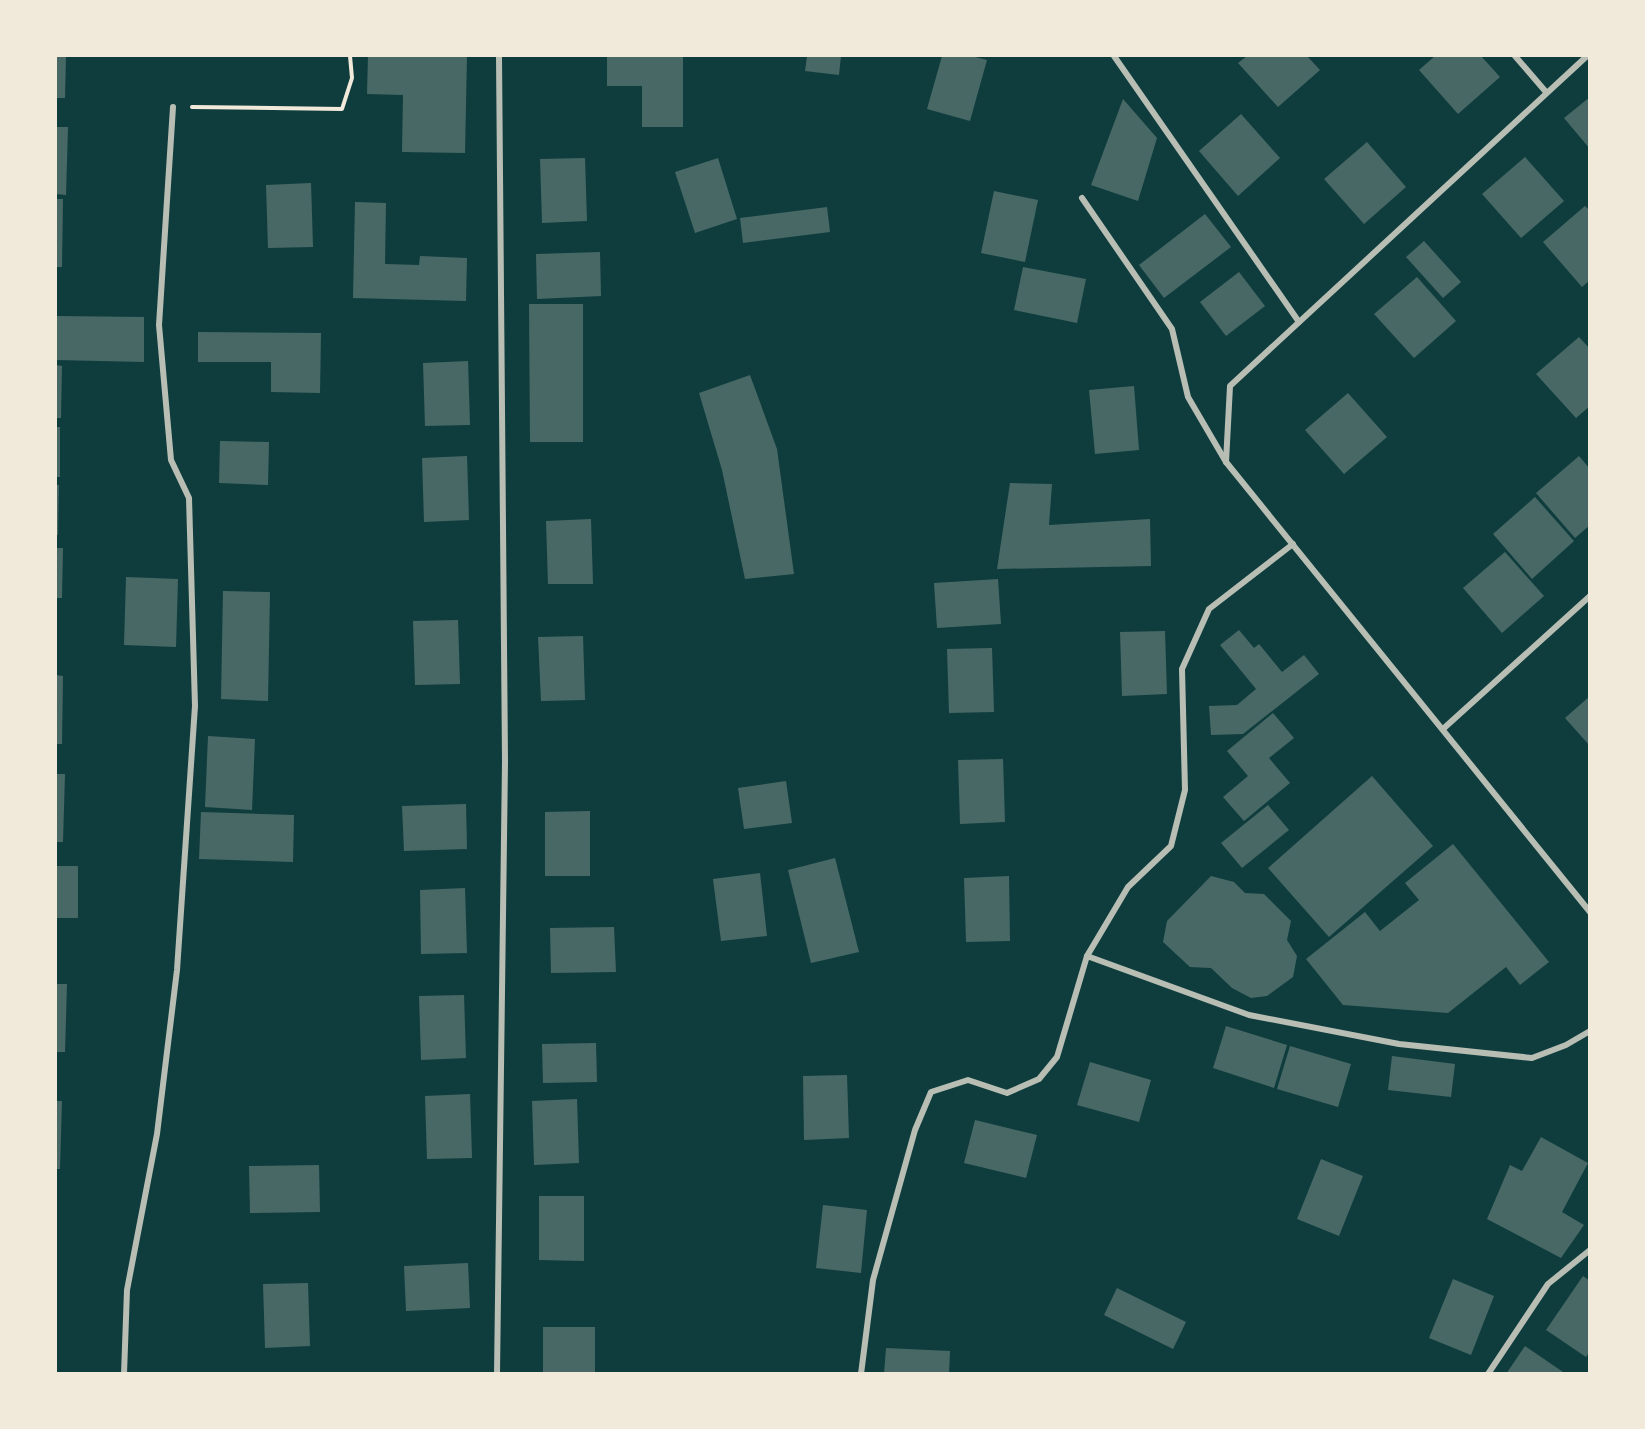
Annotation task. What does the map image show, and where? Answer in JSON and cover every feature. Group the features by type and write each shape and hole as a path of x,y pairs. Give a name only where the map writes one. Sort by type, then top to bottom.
{"street":[{"path":"496,1374 505,762 499,56"},
{"path":"1114,56 1299,322"},
{"path":"1515,56 1546,92"},
{"path":"1226,462 1230,386 1587,56"},
{"path":"123,1374 127,1290 157,1134 177,970 195,706 189,498 171,460 159,325 173,107"},
{"path":"1082,198 1173,329 1188,397 1226,462 1590,912"},
{"path":"861,1374 873,1280 915,1130 930,1092 968,1080 1006,1093 1039,1079 1057,1057 1087,956 1128,887 1171,846 1185,790 1182,669 1209,609 1293,544"},
{"path":"1443,729 1590,596"},
{"path":"1087,956 1249,1015 1399,1044 1532,1058 1566,1045 1590,1031"},
{"path":"1488,1374 1548,1284 1590,1250"}],"path":[{"path":"173,107 342,109 352,78 350,56"}],"building":[{"path":"56,56 66,56 65,98 56,98"},
{"path":"368,56 467,56 465,153 402,152 403,95 367,94"},
{"path":"607,56 683,56 683,127 642,127 642,86 607,86"},
{"path":"807,56 841,56 839,75 805,71"},
{"path":"942,56 971,56 987,60 970,121 927,109"},
{"path":"1247,56 1307,56 1320,70 1278,107 1238,63"},
{"path":"1435,56 1481,56 1500,77 1458,114 1419,70"},
{"path":"1590,97 1590,149 1564,118"},
{"path":"1123,99 1157,138 1138,201 1091,185"},
{"path":"1241,114 1280,158 1238,196 1199,151"},
{"path":"56,127 68,127 66,195 56,194"},
{"path":"1367,142 1406,187 1364,224 1324,179"},
{"path":"1525,157 1564,201 1521,238 1482,194"},
{"path":"585,158 587,221 542,223 540,159"},
{"path":"718,158 737,219 695,233 675,172"},
{"path":"311,183 313,247 268,248 266,185"},
{"path":"994,191 1038,200 1025,262 981,253"},
{"path":"56,199 63,199 62,267 56,267"},
{"path":"355,202 386,203 385,264 419,265 420,256 467,258 466,301 353,298"},
{"path":"1585,206 1590,211 1590,280 1582,287 1543,242"},
{"path":"827,207 830,232 743,243 740,218"},
{"path":"1205,214 1231,247 1164,298 1139,265"},
{"path":"1424,241 1461,282 1443,298 1406,257"},
{"path":"600,252 601,296 537,299 536,254"},
{"path":"1023,267 1086,279 1077,323 1014,310"},
{"path":"1239,272 1265,306 1226,336 1200,302"},
{"path":"1417,277 1456,321 1414,358 1374,314"},
{"path":"529,304 583,304 583,442 530,442"},
{"path":"56,316 144,317 144,362 56,360"},
{"path":"198,332 321,333 320,393 271,392 271,362 198,362"},
{"path":"1579,337 1590,349 1590,406 1576,418 1536,374"},
{"path":"468,361 470,425 425,426 423,363"},
{"path":"56,365 62,366 61,418 56,418"},
{"path":"750,375 777,449 794,574 745,579 722,470 699,393"},
{"path":"1134,386 1139,450 1095,454 1089,390"},
{"path":"1348,393 1387,437 1344,474 1305,430"},
{"path":"56,427 60,427 60,477 56,477"},
{"path":"220,441 269,442 268,485 219,483"},
{"path":"467,456 469,520 424,522 422,458"},
{"path":"1579,456 1590,469 1590,525 1575,538 1536,493"},
{"path":"1010,483 1052,484 1049,525 1150,519 1151,566 997,569"},
{"path":"56,485 59,485 58,535 56,535"},
{"path":"1535,497 1574,541 1532,579 1493,534"},
{"path":"591,519 593,584 548,584 546,521"},
{"path":"56,548 63,548 62,598 56,598"},
{"path":"1505,552 1544,596 1502,633 1463,588"},
{"path":"126,577 178,579 176,647 124,645"},
{"path":"998,579 1001,624 937,628 934,583"},
{"path":"223,591 270,592 268,701 221,699"},
{"path":"458,620 460,684 415,685 413,621"},
{"path":"1239,630 1254,648 1259,644 1282,672 1304,655 1319,674 1243,734 1211,735 1209,706 1237,705 1256,689 1220,645"},
{"path":"1165,631 1167,694 1122,696 1120,632"},
{"path":"583,636 585,700 541,701 538,637"},
{"path":"992,648 994,712 949,713 947,649"},
{"path":"56,675 63,676 62,744 56,744"},
{"path":"1590,696 1590,746 1565,718"},
{"path":"1273,713 1294,738 1269,758 1290,783 1244,821 1223,797 1248,776 1227,751"},
{"path":"208,736 255,739 252,810 205,807"},
{"path":"1003,759 1005,822 960,824 958,760"},
{"path":"56,774 65,774 63,842 56,842"},
{"path":"1372,776 1433,846 1329,937 1268,868"},
{"path":"786,781 792,823 744,829 738,788"},
{"path":"466,804 467,849 404,851 402,806"},
{"path":"1268,805 1289,830 1242,868 1221,843"},
{"path":"590,811 590,876 545,876 545,812"},
{"path":"201,812 294,815 293,862 199,859"},
{"path":"1453,844 1549,962 1520,985 1506,967 1448,1013 1343,1005 1306,959 1365,912 1380,931 1419,900 1405,883"},
{"path":"835,858 859,952 811,963 788,870"},
{"path":"56,866 78,866 78,918 56,918"},
{"path":"760,873 767,936 721,941 713,879"},
{"path":"1009,876 1010,941 966,942 964,878"},
{"path":"1211,876 1234,882 1245,893 1264,894 1291,921 1287,940 1297,956 1293,977 1267,996 1251,998 1232,988 1211,968 1190,967 1163,942 1167,921"},
{"path":"465,888 467,953 421,954 420,890"},
{"path":"614,927 616,972 551,973 550,928"},
{"path":"56,984 67,984 65,1052 56,1052"},
{"path":"464,995 466,1058 421,1060 419,996"},
{"path":"1226,1026 1287,1045 1274,1088 1213,1068"},
{"path":"596,1043 597,1082 543,1083 542,1044"},
{"path":"1290,1046 1351,1064 1338,1107 1277,1089"},
{"path":"1392,1056 1455,1064 1451,1097 1388,1090"},
{"path":"1090,1062 1151,1080 1139,1122 1077,1105"},
{"path":"847,1075 849,1138 804,1140 803,1076"},
{"path":"470,1094 472,1158 427,1159 425,1096"},
{"path":"577,1099 579,1163 534,1165 532,1101"},
{"path":"56,1101 62,1101 60,1169 56,1169"},
{"path":"975,1120 1037,1135 1026,1178 964,1163"},
{"path":"1541,1137 1588,1163 1562,1212 1584,1225 1561,1258 1487,1219 1510,1165 1522,1171"},
{"path":"1321,1159 1363,1176 1339,1236 1297,1219"},
{"path":"319,1165 320,1212 250,1213 249,1166"},
{"path":"539,1196 584,1196 584,1261 539,1260"},
{"path":"823,1205 867,1210 861,1273 816,1268"},
{"path":"468,1263 470,1308 406,1311 404,1266"},
{"path":"1583,1276 1590,1281 1590,1351 1586,1357 1546,1330"},
{"path":"1453,1279 1494,1296 1471,1355 1429,1338"},
{"path":"308,1283 310,1346 265,1348 263,1284"},
{"path":"1117,1288 1186,1322 1173,1349 1104,1315"},
{"path":"543,1327 595,1327 595,1374 543,1374"},
{"path":"1525,1346 1566,1374 1506,1374"},
{"path":"886,1348 950,1351 949,1374 884,1374"}]}
